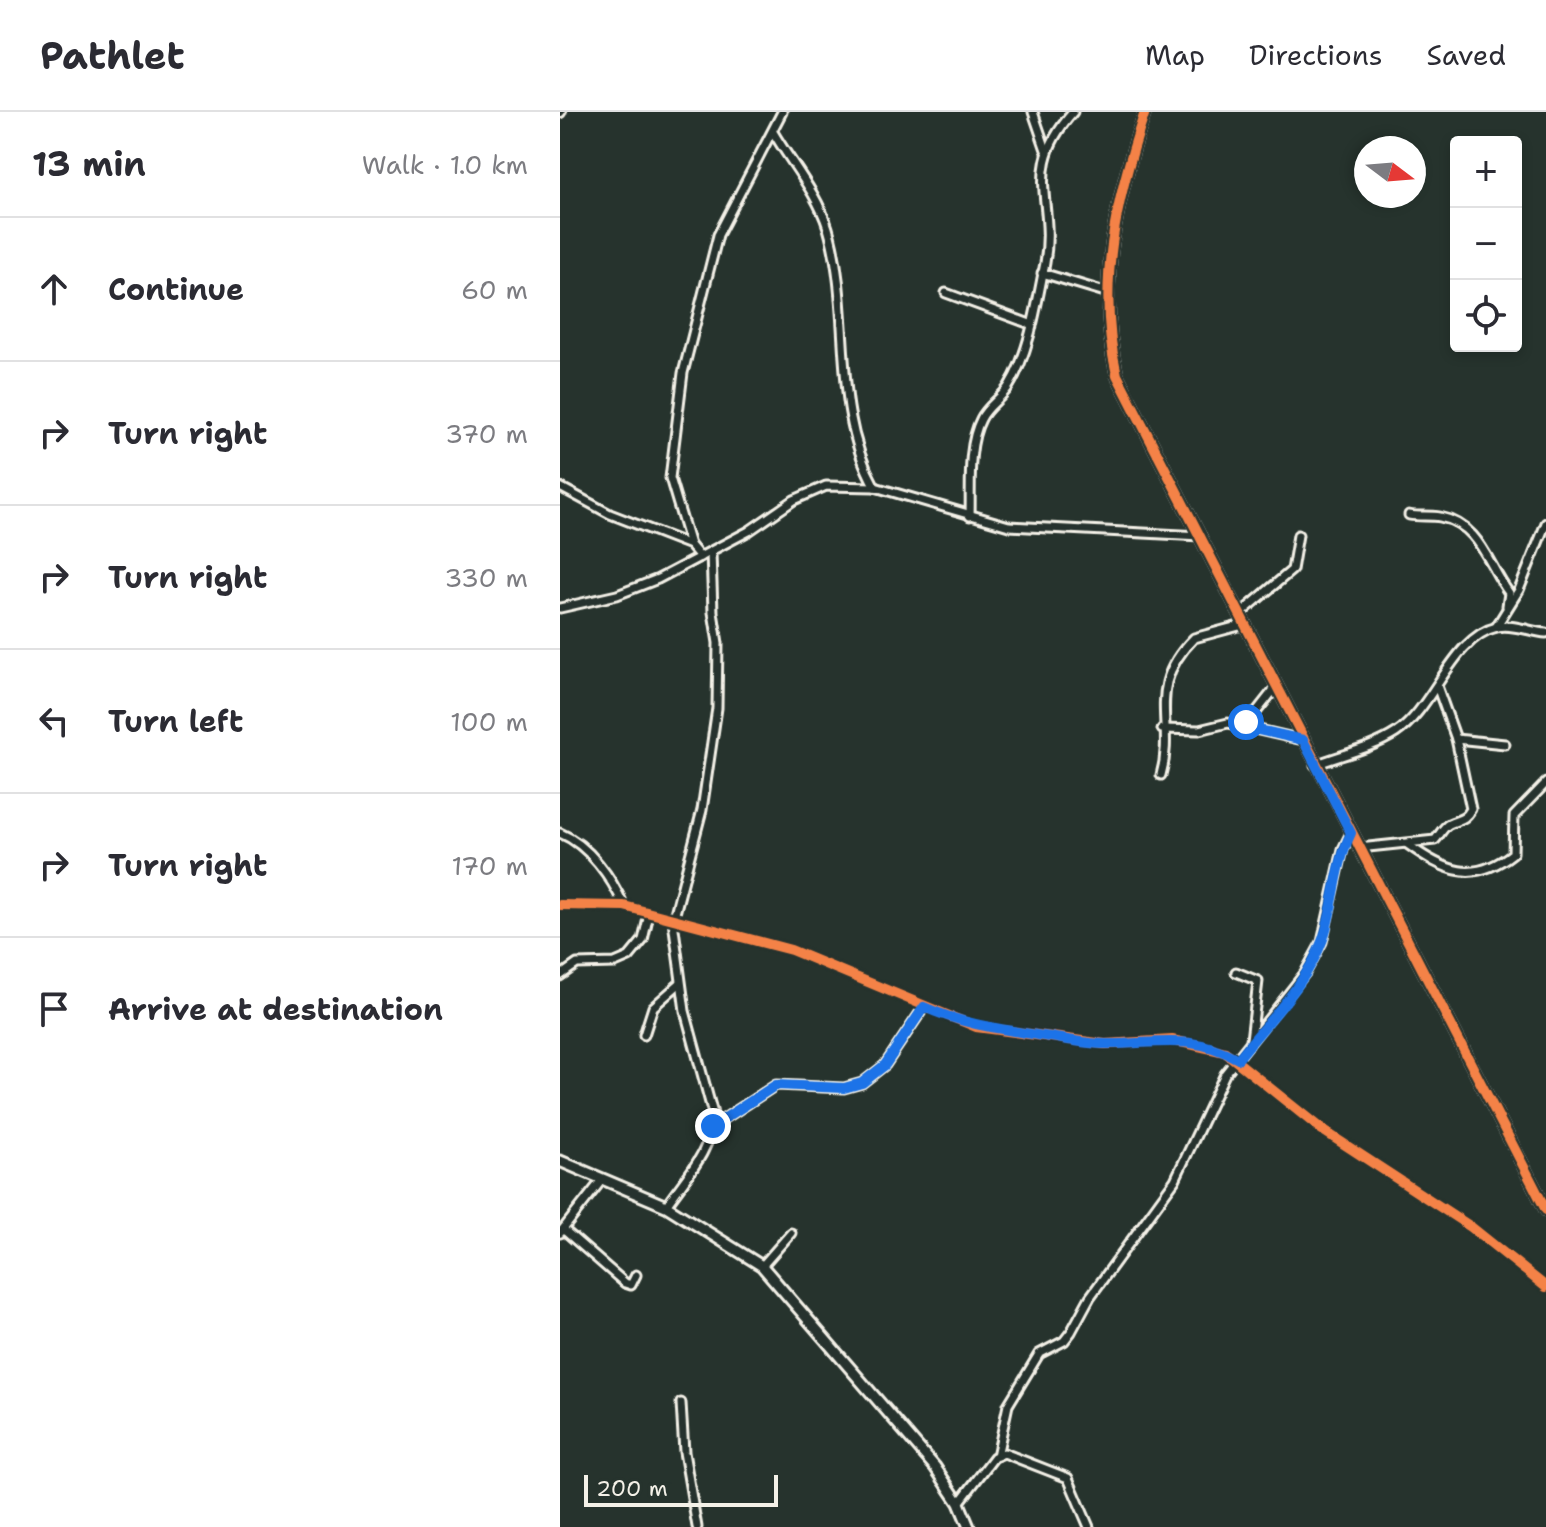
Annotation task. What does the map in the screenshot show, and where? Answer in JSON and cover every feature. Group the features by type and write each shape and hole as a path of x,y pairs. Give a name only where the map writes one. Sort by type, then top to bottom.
{"street":[{"path":"700,557 690,545 670,478 683,373 718,235 782,112"},
{"path":"1033,112 1046,150"},
{"path":"970,516 971,467 981,419 1008,389 1020,365 1042,273 1046,242 1042,171 1046,150 1073,112"},
{"path":"1145,112 1113,235 1105,292 1108,337 1117,375 1546,1210"},
{"path":"773,132 815,199 828,229 846,364 846,410 853,442 875,487"},
{"path":"1042,273 1105,292"},
{"path":"946,293 1030,324"},
{"path":"560,608 617,595 711,552 794,500 826,486 875,487 1009,526 1201,536"},
{"path":"560,487 610,514 690,545"},
{"path":"1409,515 1437,516 1468,528 1481,543 1509,593 1507,606"},
{"path":"1496,627 1519,590 1546,523"},
{"path":"1240,614 1292,570 1298,535"},
{"path":"666,1206 703,1153 713,1126 679,984 673,921 702,810 717,708 718,643 713,612 711,552"},
{"path":"1161,775 1166,749 1162,729 1163,693 1187,645 1201,634 1246,624"},
{"path":"1315,765 1396,733 1421,708 1458,656 1478,636 1496,627 1546,633"},
{"path":"1359,848 1435,840 1450,824 1459,823 1471,809 1456,739 1437,686"},
{"path":"1246,725 1276,687"},
{"path":"1162,729 1199,730 1228,723 1303,740"},
{"path":"1456,739 1505,744"},
{"path":"1405,843 1435,862 1462,873 1478,873 1513,853 1514,816 1546,783"},
{"path":"560,833 583,849 614,883 624,906"},
{"path":"959,1503 997,1456 1001,1426 1019,1384 1039,1354 1064,1341 1090,1297 1175,1180 1211,1096 1281,1008 1322,942 1343,849 1351,833"},
{"path":"560,905 624,906 791,950 976,1027 1105,1044 1172,1040 1199,1044 1238,1059 1292,1108 1471,1227 1546,1287"},
{"path":"560,976 577,964 615,963 629,957 639,948 647,930 649,914"},
{"path":"1236,972 1258,981 1251,1042"},
{"path":"644,1035 653,1007 667,991 679,984"},
{"path":"713,1126 776,1085 844,1088 862,1083 885,1065 924,1007"},
{"path":"560,1161 666,1206 762,1266 908,1434 959,1503 969,1527"},
{"path":"601,1181 562,1231 625,1283 631,1285 636,1275"},
{"path":"762,1266 791,1233"},
{"path":"681,1403 684,1452 697,1527"},
{"path":"997,1456 1018,1456 1068,1478 1089,1527"}],"cycle path":[{"path":"1145,112 1125,177 1112,242 1108,308 1117,375 1546,1210"},
{"path":"560,905 624,906 791,950 976,1027 1105,1044 1172,1040 1225,1052 1321,1129 1471,1227 1546,1287"}],"route":[{"path":"713,1126 754,1096 776,1085 844,1088 862,1083 885,1065 912,1030 924,1007 976,1027 1004,1032 1105,1044 1172,1040 1199,1044 1238,1059 1281,1008 1322,942 1343,849 1351,833 1303,740 1250,728 1246,722"}]}
